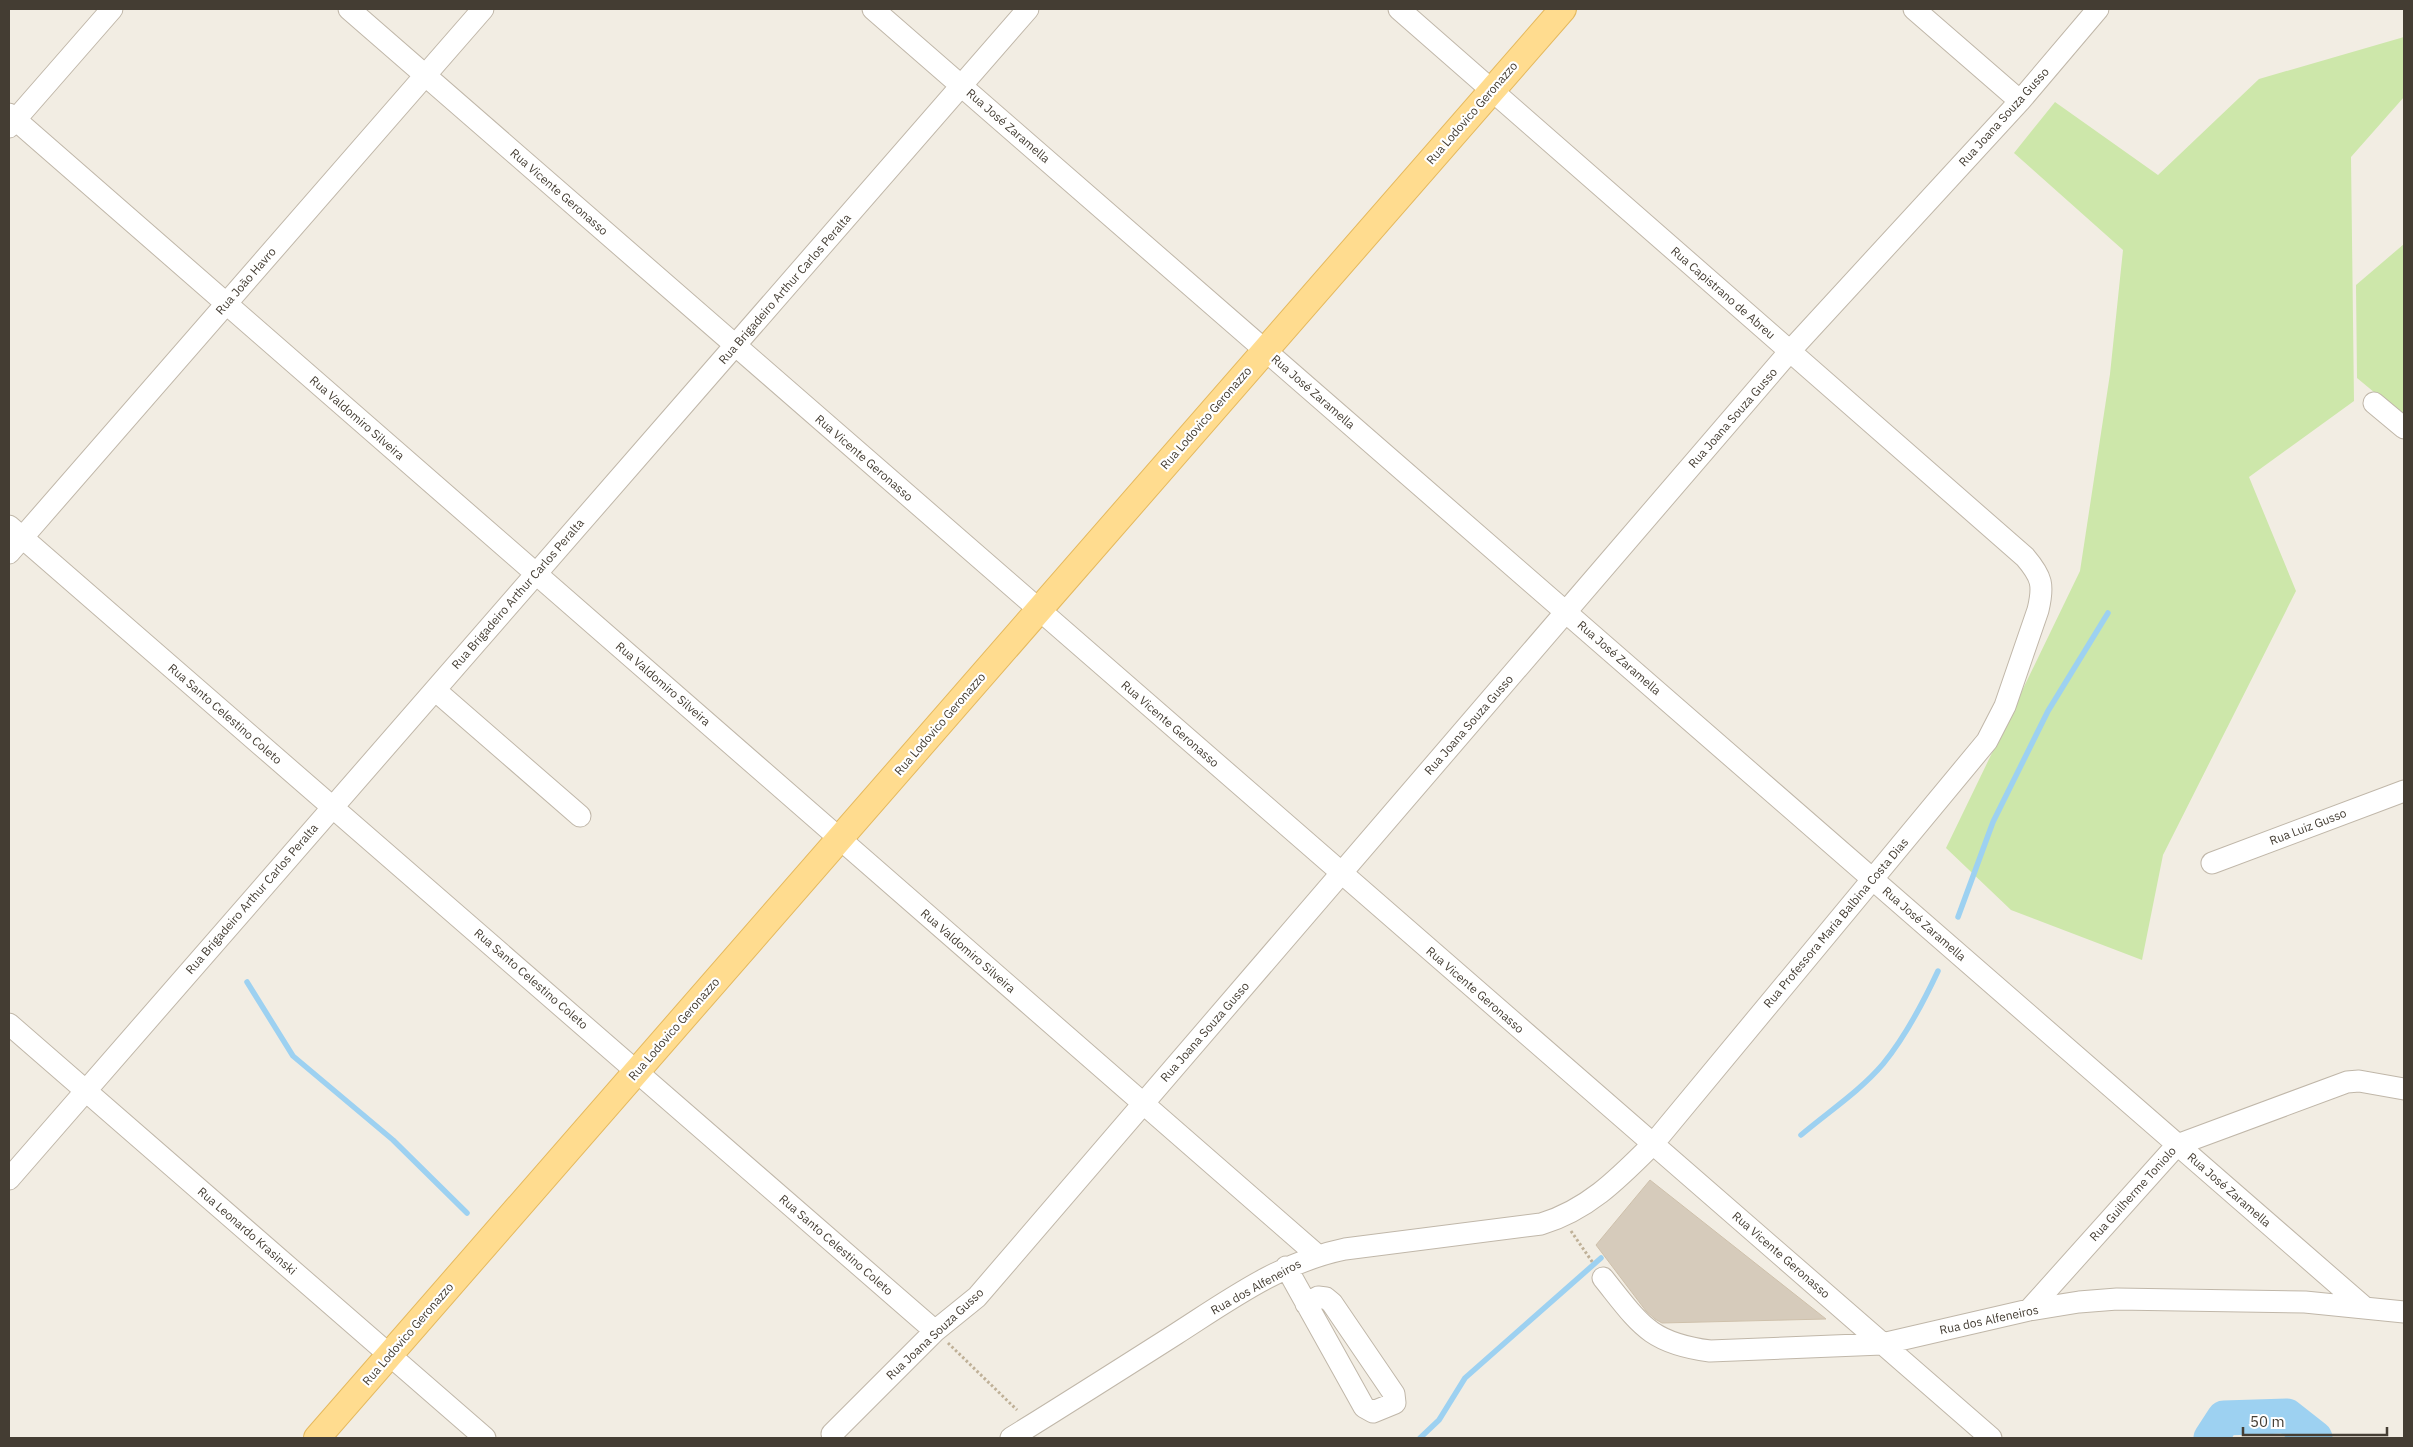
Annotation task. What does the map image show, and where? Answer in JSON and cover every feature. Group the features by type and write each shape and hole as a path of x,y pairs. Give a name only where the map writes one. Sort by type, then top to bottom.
{"main road":[{"name":"Rua Lodovico Geronazzo","path":"318,1438 1563,9"}],"street":[{"path":"11,120 112,9"},
{"name":"Rua Vicente Geronasso","path":"349,9 1991,1438"},
{"name":"Rua João Havro","path":"13,539 226,304 483,9"},
{"name":"Rua José Zaramella","path":"873,9 2364,1307"},
{"name":"Rua Brigadeiro Arthur Carlos Peralta","path":"9,1179 1028,9"},
{"name":"Rua Capistrano de Abreu","path":"1399,9 2025,557 2036,570 2041,582"},
{"path":"1914,9 2020,101"},
{"name":"Rua Joana Souza Gusso","path":"832,1434 935,1331 977,1297 1790,351 2020,101 2098,9"},
{"name":"Rua Valdomiro Silveira","path":"11,120 226,304 1317,1255"},
{"path":"2374,403 2404,428"},
{"name":"Rua Santo Celestino Coleto","path":"13,539 332,807 935,1331"},
{"name":"Rua Professora Maria Balbina Costa Dias","path":"1562,1218 1583,1207 1605,1191 1653,1144 1987,741 1997,724 2038,610 2042,594 2041,582"},
{"path":"435,690 580,816"},
{"name":"Rua Luiz Gusso","path":"2212,863 2404,791"},
{"name":"Rua Leonardo Krasinski","path":"9,1024 484,1438"},
{"name":"Rua Guilherme Toniolo","path":"2029,1310 2177,1145 2347,1082 2359,1081 2404,1089"},
{"name":"Rua dos Alfeneiros","path":"1011,1438 1040,1432 1227,1301 1286,1267 1317,1255 1345,1249 1517,1228 1562,1218"},
{"path":"1286,1267 1306,1304 1364,1407 1373,1412 1395,1402 1394,1394 1332,1303 1326,1298 1318,1297 1306,1304"},
{"name":"Rua dos Alfeneiros","path":"1603,1278 1646,1328 1661,1339 1682,1348 1719,1351 1882,1344 2029,1310 2079,1302 2153,1298 2269,1301 2364,1307 2404,1312"}],"path":[{"path":"935,1331 1040,1432"}],"green space":[{"path":"2404,37 2404,97 2351,157 2354,401 2249,477 2296,591 2163,855 2142,960 2011,910 1946,848 2080,571 2110,374 2123,250 2014,153 2055,102 2158,175 2259,79"},
{"path":"2404,244 2404,417 2357,378 2356,285"}],"building":[{"path":"1650,1180 1826,1319 1662,1323 1655,1319 1646,1311 1596,1245"}],"waterway":[{"path":"1958,917 1993,822 2048,711 2108,613"},
{"path":"1801,1135 1854,1092 1883,1064 1914,1019 1938,971"},
{"path":"247,982 293,1056 393,1140 467,1213"},
{"path":"1420,1438 1439,1420 1465,1378 1601,1258"},
{"path":"2211,1438 2224,1418 2287,1416 2315,1438"}]}
